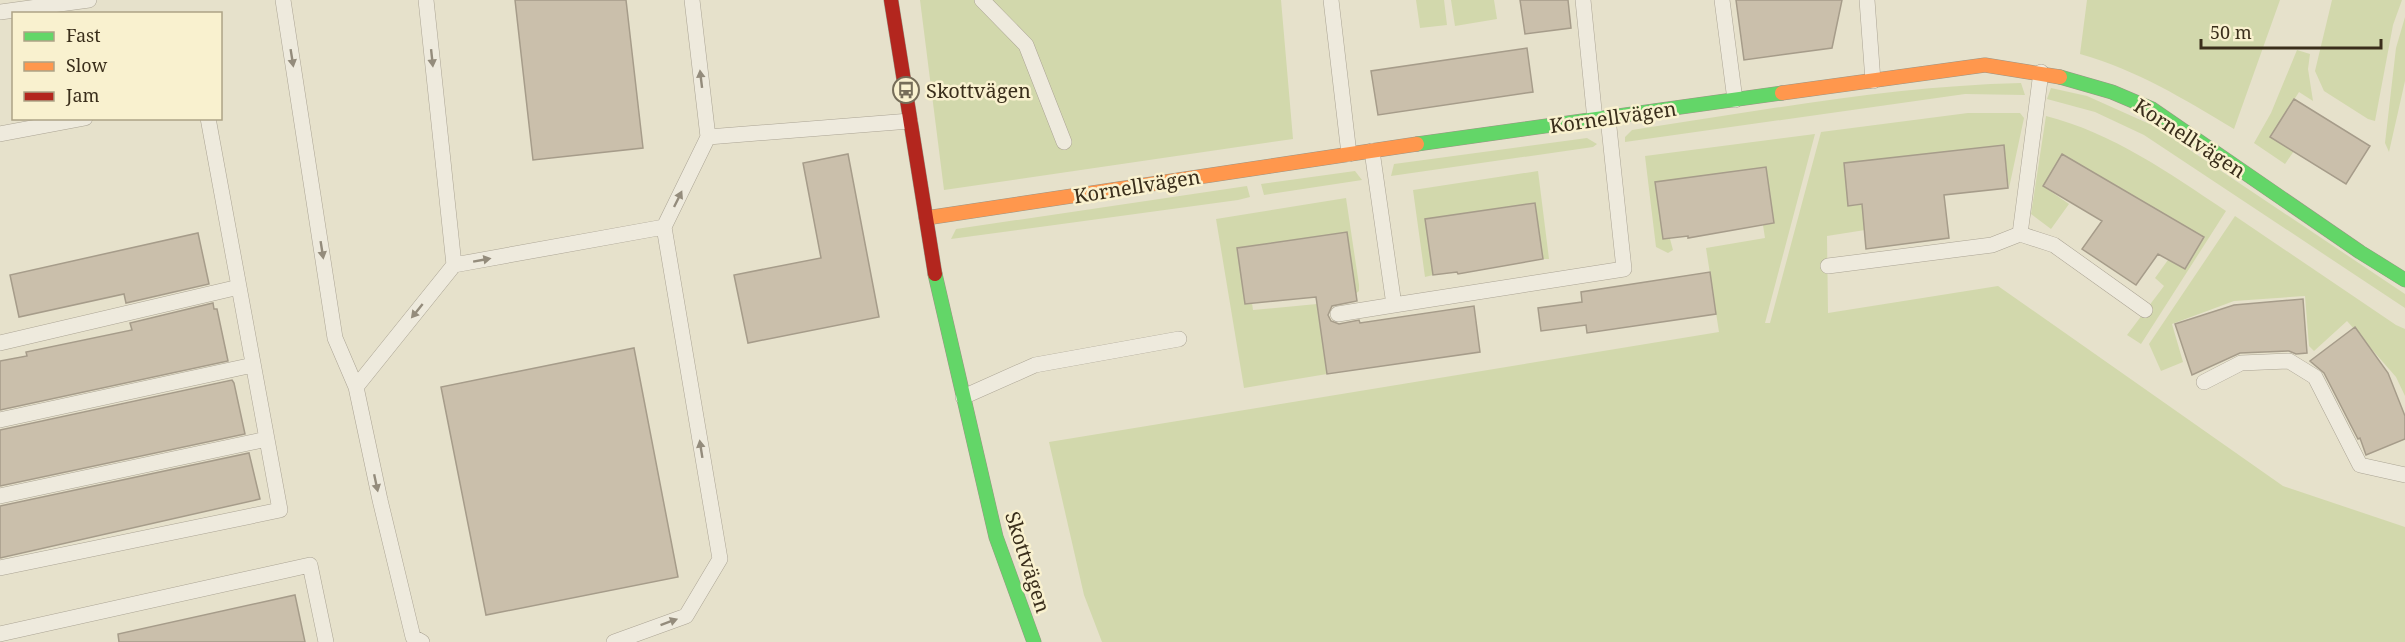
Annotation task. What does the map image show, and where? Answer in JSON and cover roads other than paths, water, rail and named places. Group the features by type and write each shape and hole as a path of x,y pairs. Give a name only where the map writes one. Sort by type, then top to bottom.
{"street":[{"name":"Skottvägen","path":"891,0 938,293 996,537 1034,642"},
{"name":"Kornellvägen","path":"926,218 1349,154 1986,65 2041,72 2082,81 2127,96 2152,109 2360,252 2405,280"}],"lane":[{"path":"0,12 89,0"},
{"path":"283,0 335,338 356,387 413,637 422,642"},
{"path":"426,0 454,265"},
{"path":"614,642 686,616 720,559 664,227 708,137 692,0"},
{"path":"982,0 1026,45 1064,142"},
{"path":"1331,0 1349,154"},
{"path":"1338,314 1624,269 1583,0"},
{"path":"1722,0 1735,100"},
{"path":"1867,0 1873,81"},
{"path":"2020,234 2041,72"},
{"path":"0,134 74,120"},
{"path":"0,568 280,510 208,120"},
{"path":"708,137 910,121"},
{"path":"1372,151 1394,305"},
{"path":"356,387 454,265 664,227"},
{"path":"1828,266 1992,244 2020,234 2054,245 2145,310"},
{"path":"0,343 239,287"},
{"path":"963,397 1035,365 1179,339"},
{"path":"2204,382 2241,363 2289,361 2315,377 2360,465 2405,475"},
{"path":"0,420 253,365"},
{"path":"0,496 267,439"},
{"path":"0,634 310,565 326,642"}],"place":[{"name":"Skottvägen","path":"906,90"}]}
